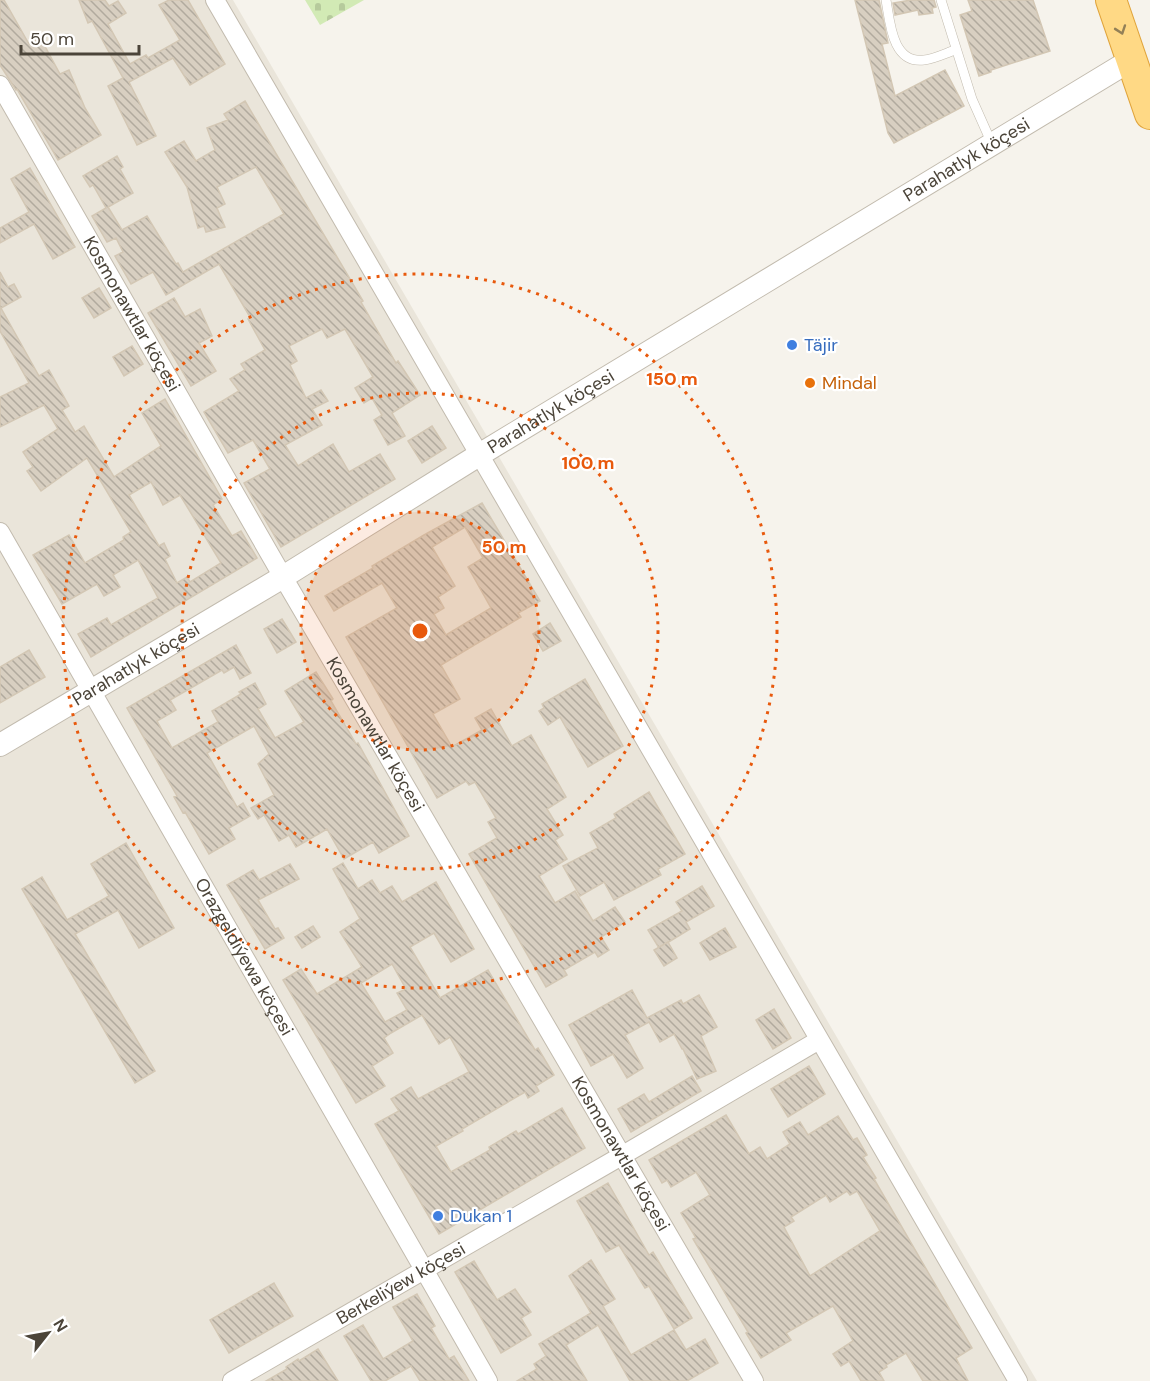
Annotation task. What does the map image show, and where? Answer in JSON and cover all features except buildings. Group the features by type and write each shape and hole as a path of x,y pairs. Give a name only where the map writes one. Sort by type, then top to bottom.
{"highway":[{"path":"1111,0 1150,114"}],"street":[{"path":"215,0 1018,1381"},
{"name":"Parahatlyk köçesi","path":"0,745 283,577 479,455 1131,60"},
{"name":"Kosmonawtlar köçesi","path":"0,85 283,577 754,1381"},
{"name":"Orazgeldiýewa köçesi","path":"0,532 488,1381"},
{"name":"Berkeliýew köçesi","path":"232,1381 819,1040"}],"lane":[{"path":"886,0 892,36 898,49 909,58 923,60 955,50"},
{"path":"941,0 972,99 992,144"}],"shaded area":[{"path":"0,0 233,0 1037,1381 0,1381"}],"green space":[{"path":"305,0 364,0 320,25"}],"place":[{"name":"Täjir","path":"792,345"},
{"name":"Mindal","path":"810,383"},
{"name":"Dukan 1","path":"438,1216"}]}
